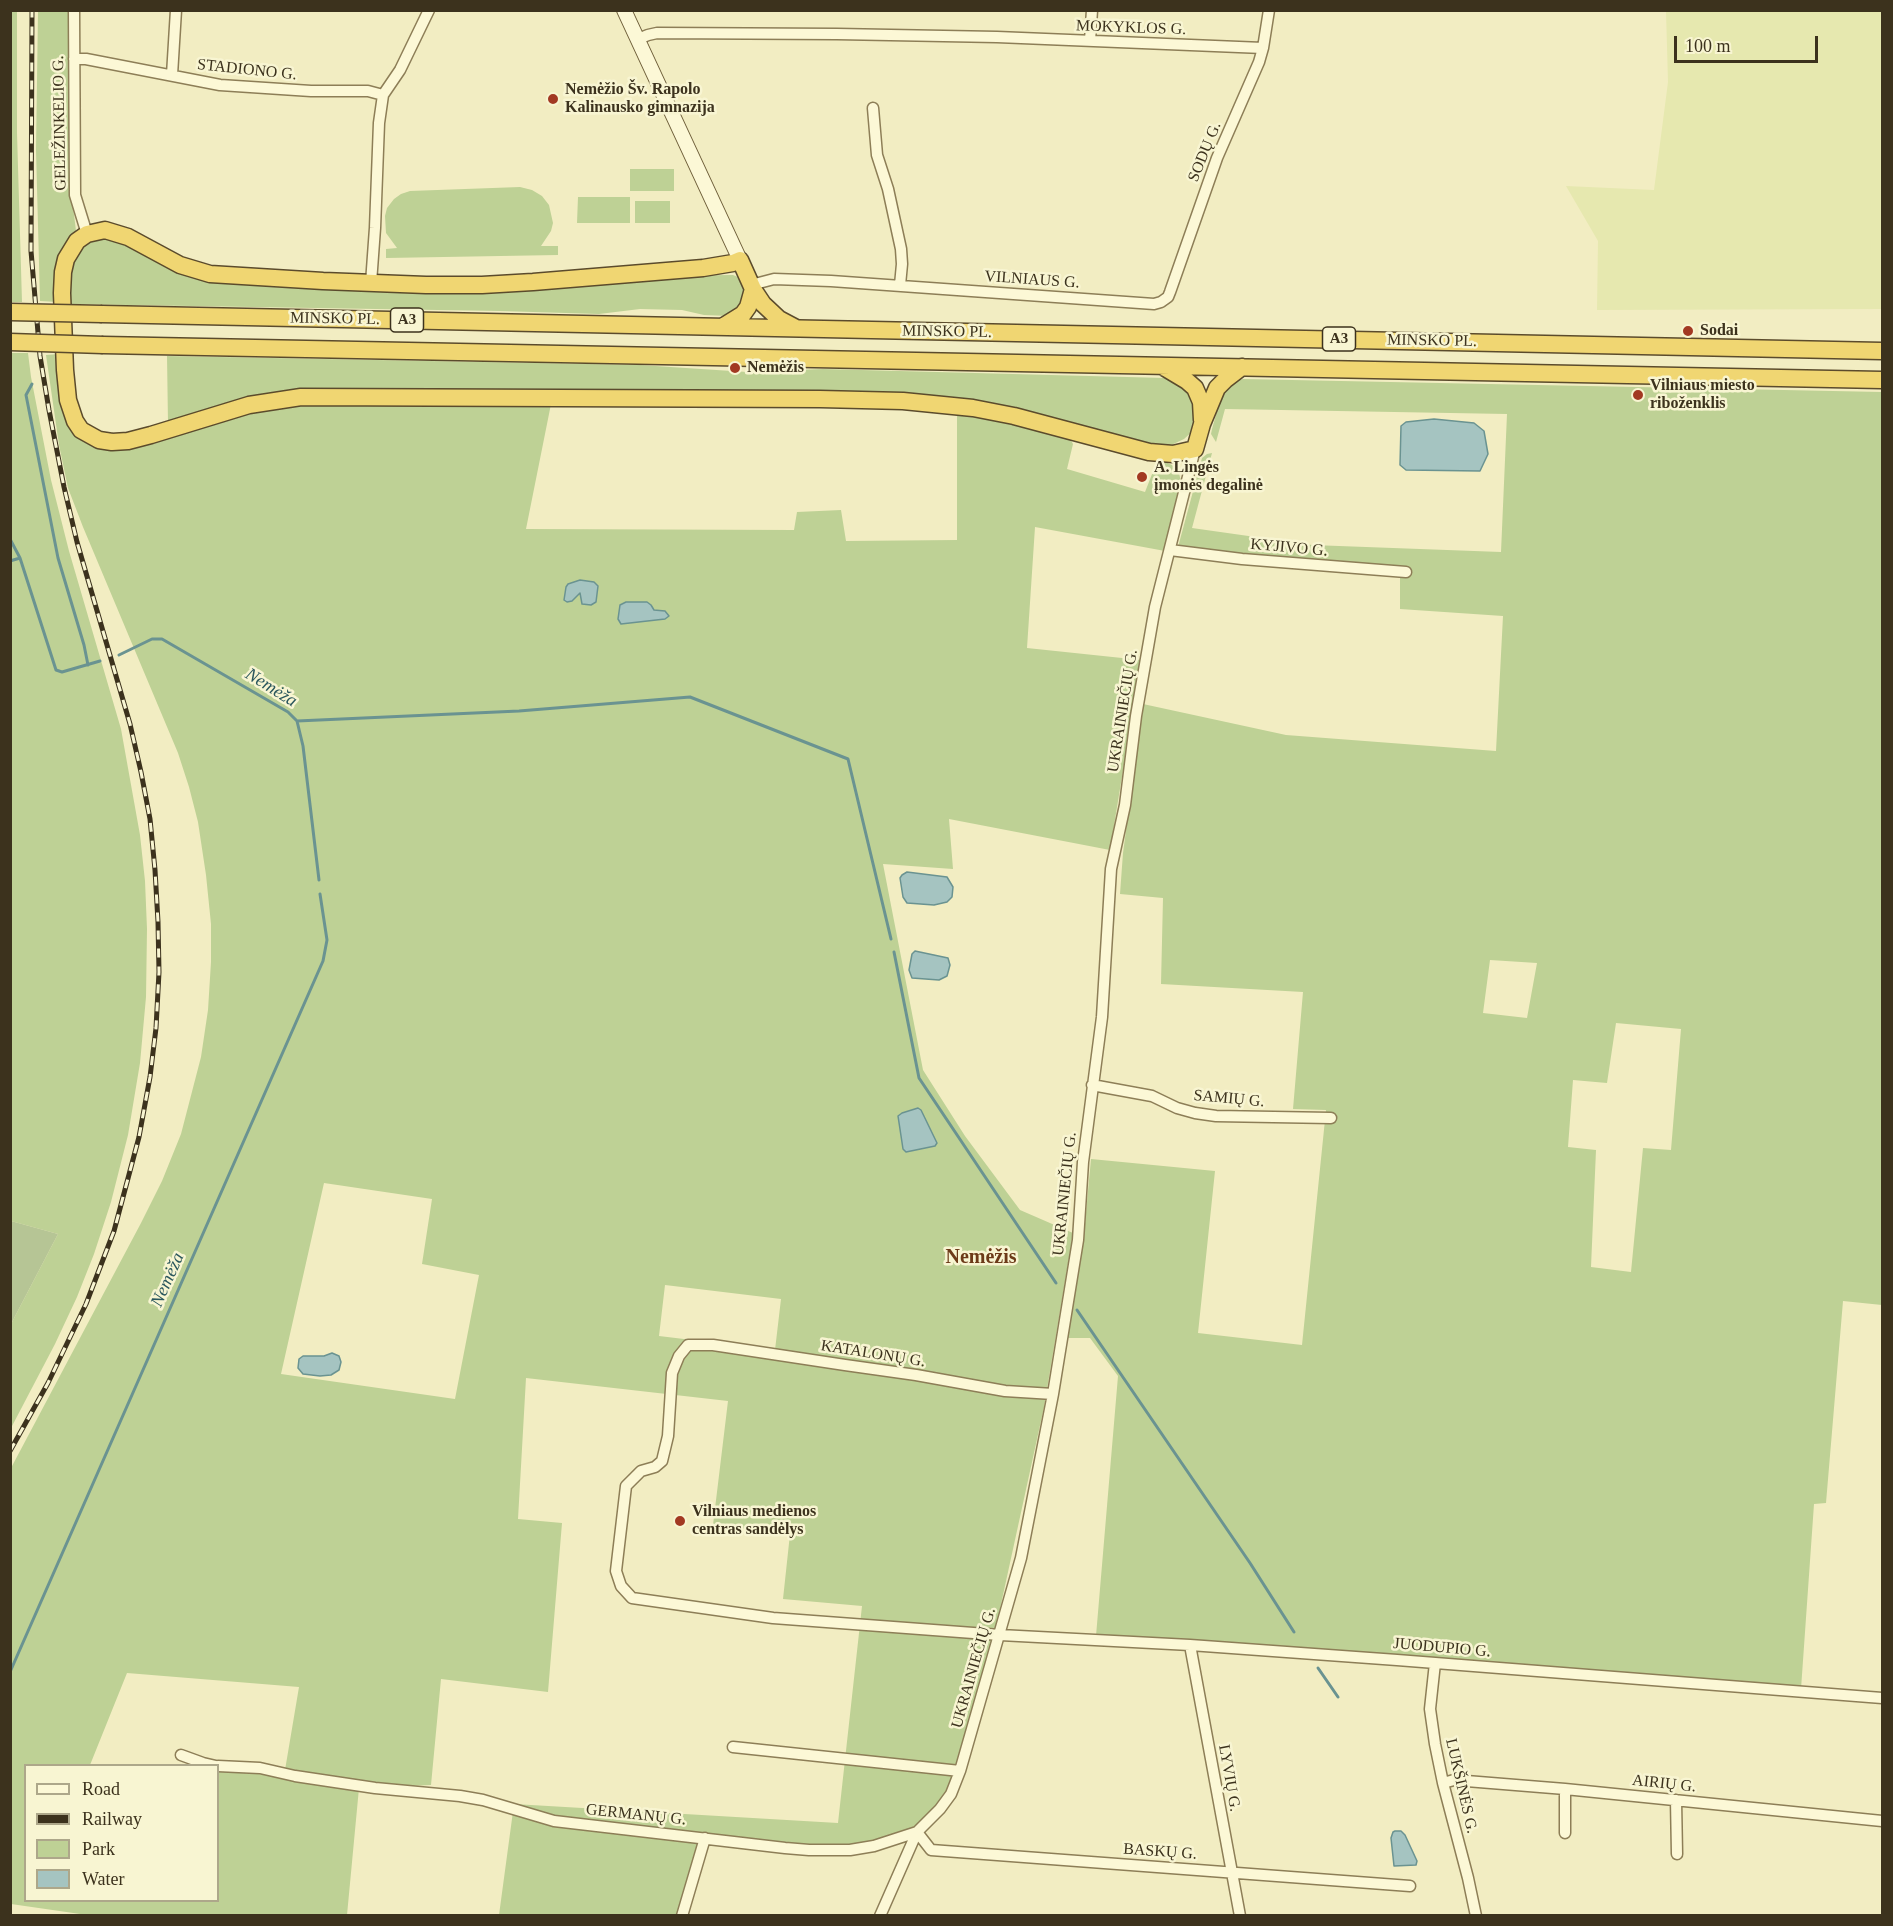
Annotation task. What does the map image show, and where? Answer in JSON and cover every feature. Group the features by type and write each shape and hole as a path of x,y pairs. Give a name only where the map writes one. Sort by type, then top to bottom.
{"highway":[{"path":"796,328 771,312 752,287 740,260 703,268 482,285 253,278 210,274 180,265 118,233 105,230 87,234 77,241 70,250 63,272 65,370 69,400 75,420 81,430 99,440 112,442 128,441 249,405 301,397 820,399 903,401 973,408 1014,416 1149,452 1173,454 1195,449 1202,424 1217,388 1242,367"},
{"path":"722,327 743,314 751,300 752,287"},
{"name":"MINSKO PL.","path":"10,312 1882,351"},
{"name":"MINSKO PL.","path":"10,342 1882,380"},
{"path":"1161,365 1195,388 1202,402 1202,424"}],"main road":[{"path":"624,10 740,260"}],"street":[{"name":"GELEŽINKELIO G.","path":"74,10 75,195 87,234"},
{"name":"STADIONO G.","path":"176,10 172,75 220,85 311,91 368,91 383,95"},
{"path":"371,283 379,123 383,95 400,70 429,10"},
{"path":"1090,41 1092,10"},
{"name":"SODŲ G.","path":"1161,302 1168,297 1217,158 1259,62 1269,10"},
{"name":"MOKYKLOS G.","path":"638,39 657,33 997,37 1263,48"},
{"path":"74,59 86,59 172,75"},
{"path":"873,108 877,155 888,189 901,249 900,285"},
{"name":"VILNIAUS G.","path":"752,287 774,279 900,285 1154,304 1161,302"},
{"name":"UKRAINIEČIŲ G.","path":"880,1916 917,1832 940,1809 951,1794 960,1771 1021,1558 1053,1394 1078,1240 1083,1162 1102,1017 1111,869 1125,805 1136,716 1155,607 1195,449"},
{"name":"KYJIVO G.","path":"1170,550 1242,559 1407,573"},
{"name":"SAMIŲ G.","path":"1092,1084 1152,1096 1194,1113 1216,1116 1331,1118"},
{"name":"KATALONŲ G.","path":"688,1345 696,1343 857,1366 1005,1391 1053,1394"},
{"name":"JUODUPIO G.","path":"688,1345 679,1356 672,1373 668,1436 662,1461 655,1467 641,1472 626,1486 616,1571 621,1586 632,1598 773,1618 1000,1635 1190,1645 1882,1698"},
{"name":"LYVIŲ G.","path":"1190,1645 1239,1916"},
{"name":"LUKŠINĖS G.","path":"1435,1663 1430,1709 1435,1744 1476,1916"},
{"path":"733,1747 960,1771"},
{"name":"GERMANŲ G.","path":"181,1755 207,1764"},
{"name":"GERMANŲ G.","path":"219,1766 260,1768 353,1785 460,1796 483,1800 554,1821 785,1848 830,1850 874,1846 917,1832"},
{"name":"AIRIŲ G.","path":"1443,1783 1454,1780 1565,1789 1882,1821"},
{"path":"1565,1789 1565,1833"},
{"path":"1676,1800 1677,1854"},
{"name":"BASKŲ G.","path":"917,1832 931,1850 1410,1886"},
{"path":"682,1916 705,1838"}],"green space":[{"path":"17,10 17,133 22,302 10,302 10,11"},
{"path":"38,11 70,11 71,190 76,231 66,244 57,302 40,301 36,150"},
{"path":"1666,11 1882,11 1882,309 1597,310 1598,241 1566,186 1654,190 1668,82"},
{"path":"630,169 674,169 674,191 630,191"},
{"path":"520,187 542,196 549,205 553,223 551,231 541,246 558,246 558,255 386,258 386,249 397,248 386,233 385,216 387,208 401,194 410,191"},
{"path":"578,197 630,197 630,223 577,223"},
{"path":"635,201 670,201 670,223 635,223"},
{"path":"104,237 216,280 733,275 745,283 745,305 729,316 704,315 682,310 640,309 599,314 67,304 70,264 82,244"},
{"path":"11,353 28,353 51,480 69,551 121,729 140,835 147,929 146,997 140,1063 128,1135 111,1202 77,1297 11,1428 11,1324 58,1234 11,1221"},
{"path":"59,354 62,398 99,446 292,405 551,404 526,529 794,530 797,512 841,510 846,541 957,540 957,413 1062,433 1069,437 1073,444 1067,469 1145,492 1158,459 1172,465 1179,473 1181,482 1165,551 1035,527 1027,648 1141,660 1110,850 949,819 953,869 883,864 923,1070 965,1136 1020,1210 1073,1233 1044,1407 996,1627 951,1785 941,1802 915,1826 885,1839 816,1846 706,1833 698,1843 677,1915 499,1915 514,1804 838,1823 862,1606 783,1599 790,1534 713,1525 728,1401 526,1378 518,1519 562,1523 548,1692 441,1679 431,1785 359,1788 347,1915 94,1916 11,1904 11,1468 141,1223 162,1181 181,1134 201,1057 208,1010 211,962 211,924 206,875 198,822 189,787 178,753 68,488 59,445 46,355","holes":["324,1183 432,1199 422,1264 479,1275 455,1399 281,1374","665,1285 781,1299 775,1350 659,1336"]},
{"path":"167,356 640,365 747,372 823,369 1165,378 1177,381 1194,397 1194,430 1184,439 1167,447 1151,446 1107,432 1017,410 315,389 168,423"},
{"path":"1243,379 1882,392 1882,1305 1843,1301 1826,1503 1814,1504 1801,1689 1216,1641 1096,1636 1118,1376 1090,1338 1067,1338 1083,1245 1091,1159 1215,1171 1198,1333 1302,1345 1326,1110 1293,1109 1303,992 1161,984 1163,898 1120,894 1123,853 1143,704 1286,735 1496,751 1503,616 1400,609 1400,566 1308,560 1178,547 1202,458 1212,453 1192,528 1312,545 1501,552 1507,414 1225,409 1216,442 1211,434 1223,390 1235,381","holes":["1490,960 1537,963 1527,1018 1483,1013","1616,1023 1681,1029 1671,1150 1643,1148 1631,1272 1591,1267 1596,1150 1568,1147 1573,1080 1607,1083"]},
{"path":"10,1221 58,1234 11,1324"}],"water":[{"path":"1434,419 1474,423 1484,431 1488,454 1480,471 1406,470 1400,465 1401,426 1406,422"},
{"path":"580,580 594,582 598,586 596,602 591,605 582,604 580,593 572,601 564,600 568,584"},
{"path":"626,602 647,602 654,610 665,611 669,616 665,619 621,624 618,619 620,605"},
{"path":"907,872 947,877 953,887 952,897 947,902 934,905 907,903 903,897 900,878"},
{"path":"915,951 948,958 950,965 947,976 939,980 912,978 909,970 912,954"},
{"path":"918,1108 937,1143 935,1146 906,1152 903,1149 898,1116"},
{"path":"332,1353 339,1356 341,1362 339,1370 331,1375 303,1374 298,1368 299,1359 303,1356 324,1356"},
{"path":"1395,1831 1401,1831 1405,1835 1417,1861 1416,1865 1394,1866 1391,1838"}],"waterway":[{"path":"32,384 26,395 58,558 88,665"},
{"name":"Nemėža","path":"10,539 20,558 56,670 62,672 100,661"},
{"path":"10,561 20,558"},
{"name":"Nemėža","path":"119,655 152,639 162,639 288,712 297,721 303,746 319,880"},
{"path":"297,721 519,711 690,697 848,759 891,939"},
{"name":"Nemėža","path":"10,1672 323,961 327,940 320,894"},
{"path":"894,952 919,1078 1056,1283"},
{"path":"1077,1310 1250,1563 1294,1632"},
{"path":"1318,1668 1338,1697"}],"railway":[{"path":"10,1451 48,1383 86,1304 114,1231 139,1137 150,1077 159,972 155,870 150,819 141,772 130,724 77,542 64,487 40,356 31,251 32,10"}],"place":[{"name":"Nemėžio Šv. Rapolo Kalinausko gimnazija","path":"553,99"},
{"name":"Sodai","path":"1688,331"},
{"name":"Nemėžis","path":"735,368"},
{"name":"Vilniaus miesto riboženklis","path":"1638,395"},
{"name":"A. Lingės įmonės degalinė","path":"1142,477"},
{"name":"Vilniaus medienos centras sandėlys","path":"680,1521"}],"district":[{"name":"Nemėžis","path":"981,1258"}]}
